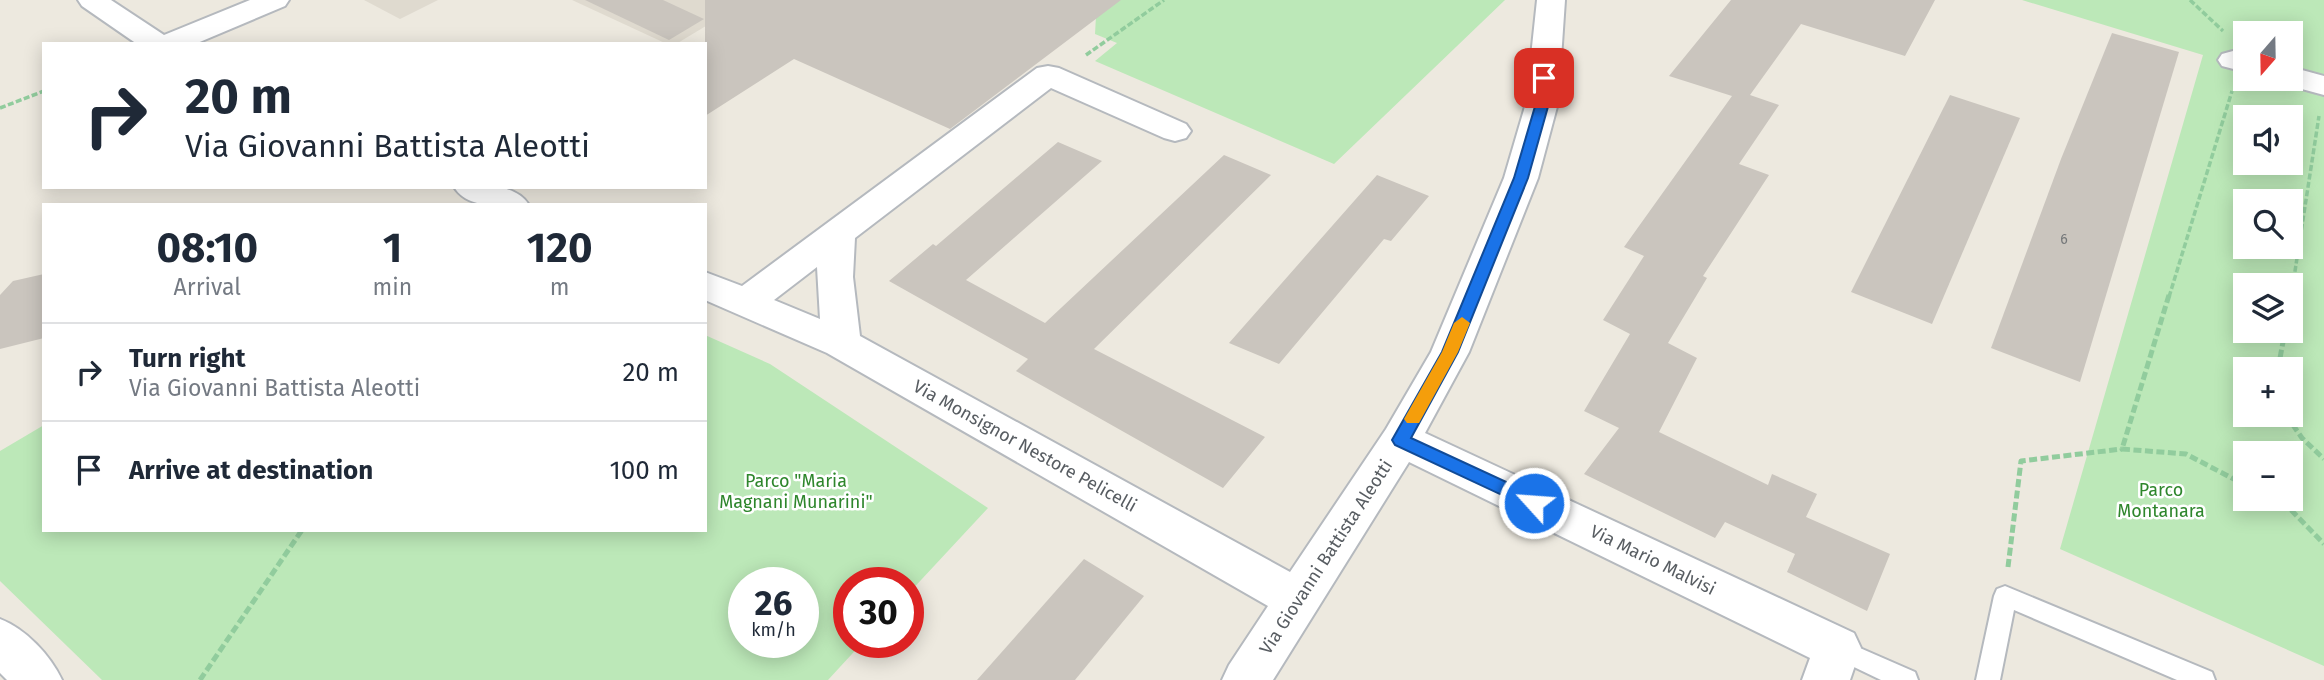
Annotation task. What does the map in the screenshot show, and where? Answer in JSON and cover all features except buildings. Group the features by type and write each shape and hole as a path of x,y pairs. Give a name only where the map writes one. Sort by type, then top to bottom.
{"street":[{"path":"99,6 135,0"},
{"path":"174,42 275,0"},
{"name":"Via Giovanni Battista Aleotti","path":"1246,680 1401,440 1450,352 1521,178 1542,103 1551,0"},
{"path":"99,6 154,42"},
{"path":"746,302 1048,75 1175,131"},
{"path":"2303,85 2322,100"},
{"path":"476,189 507,203"},
{"path":"837,233 835,277 841,343"},
{"name":"Via Monsignor Nestore Pelicelli","path":"707,286 841,343 1299,600"},
{"name":"Via Mario Malvisi","path":"1401,440 1832,664"},
{"path":"0,639 38,680"}],"lane":[{"path":"1988,680 2005,596 2203,680"},
{"path":"1832,664 1906,680"}],"path":[{"path":"1055,80 1164,0"},
{"path":"2190,0 2230,38 2233,46"},
{"path":"2122,449 2233,88"},
{"path":"0,108 42,92"},
{"path":"2295,273 2322,100"},
{"path":"2294,427 2324,459"},
{"path":"2005,596 2021,461 2122,449 2186,453 2233,478"},
{"path":"2292,511 2324,544"},
{"path":"200,680 301,532"}],"shaded area":[{"path":"364,0 438,0 400,19"},
{"path":"572,0 749,0 679,42 663,42"}],"green space":[{"path":"1049,0 1505,0 1334,164 1095,61 1117,43 1095,34 1096,16"},
{"name":"Parco Montanara","path":"2022,0 2324,0 2324,666 2060,549 2203,55"},
{"name":"Parco \"Maria Magnani Munarini\"","path":"707,336 770,364 988,508 924,577 924,567 833,567 833,658 848,658 828,680 102,680 0,581 0,451 42,426 42,532 707,532"}],"slow traffic":[{"path":"1413,419 1450,352 1462,323"}],"route":[{"path":"1534,503 1401,440 1450,352 1521,178 1542,103 1544,78"}]}
